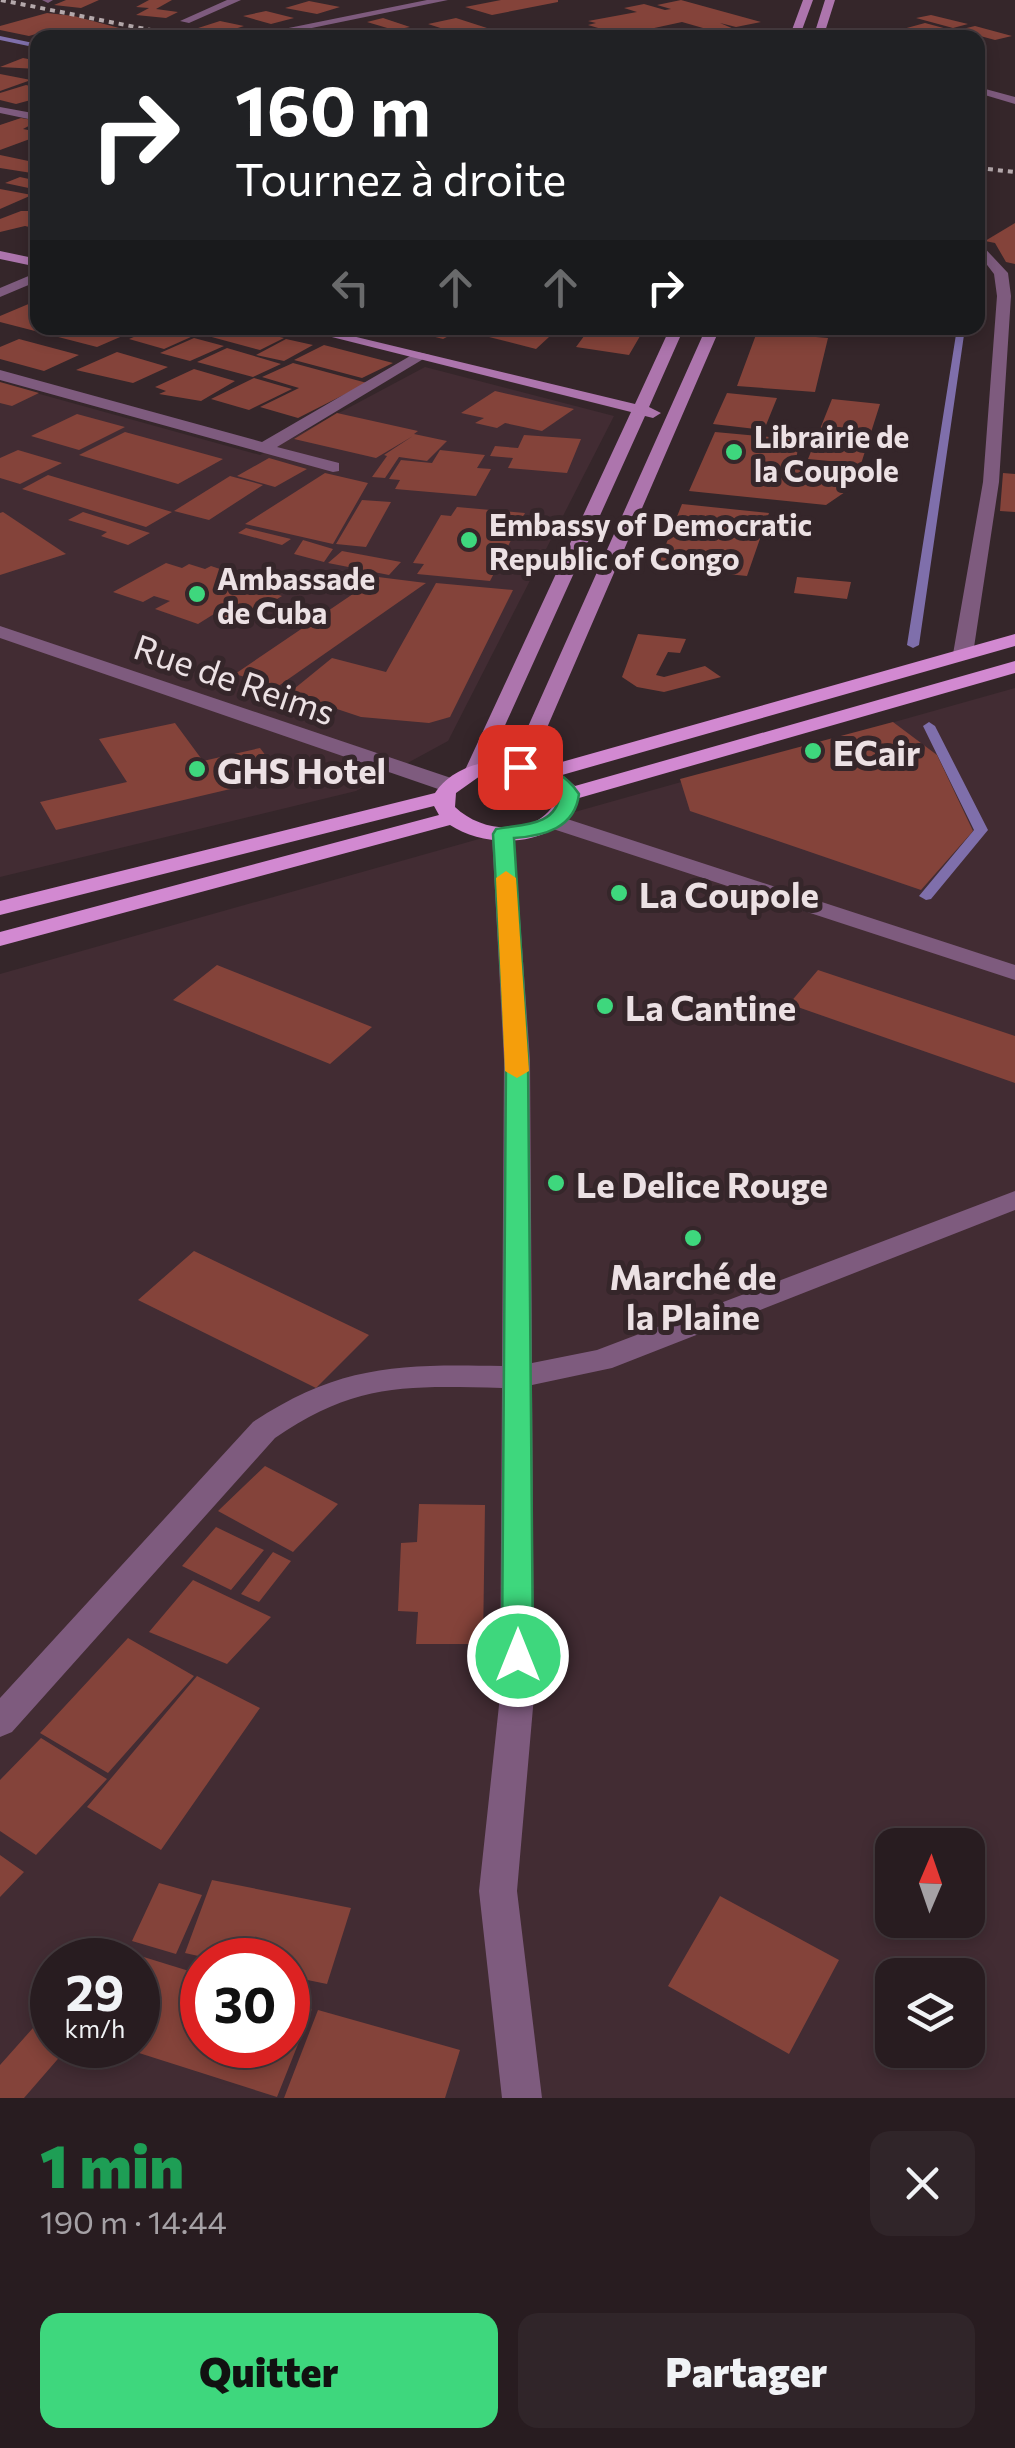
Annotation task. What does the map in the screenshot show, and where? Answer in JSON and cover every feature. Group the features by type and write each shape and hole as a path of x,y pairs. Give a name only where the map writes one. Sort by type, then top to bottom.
{"main road":[{"path":"797,30 808,0"},
{"path":"821,30 830,0"},
{"path":"0,255 30,262"},
{"path":"334,335 675,417"},
{"path":"0,939 448,800 476,770 674,335"},
{"path":"520,767 711,335"},
{"path":"546,773 1015,640"},
{"path":"570,794 1015,667"},
{"path":"448,800 474,829 503,834 532,831 555,822 568,809 570,794 562,783 546,773 520,767 476,770"},
{"path":"0,908 448,800"}],"street":[{"path":"185,22 236,0"},
{"path":"288,30 444,0"},
{"path":"357,7 376,14"},
{"path":"985,92 1015,101"},
{"path":"0,110 30,116"},
{"path":"963,654 991,482 1004,296 1001,273 985,254"},
{"path":"0,293 30,280"},
{"path":"265,447 422,355"},
{"path":"0,375 333,467"},
{"name":"Rue de Reims","path":"0,632 448,800"},
{"path":"555,822 1015,973"},
{"path":"503,834 517,1060 518,1696 498,1891 522,2098"},
{"path":"0,1722 264,1430 295,1409 354,1384 406,1375 518,1378 602,1360 1015,1200"}],"shaded area":[{"path":"425,367 614,416 448,741 356,791 0,877 0,383 260,455"},
{"path":"1015,688 1015,2098 0,2098 0,974"}],"building":[{"path":"66,0 99,0 81,8 54,5"},
{"path":"149,0 172,0 156,9 178,12 166,18 136,15 149,8 136,7"},
{"path":"501,0 558,2 492,15 465,7"},
{"path":"681,0 761,22 736,27 720,23 734,29 728,30 710,30 682,22 645,30 605,30 588,25 596,23 588,21 637,12 624,8 644,4 671,9 657,5"},
{"path":"309,1 340,7 317,14 285,8"},
{"path":"266,11 294,18 271,24 243,16"},
{"path":"47,13 127,30 57,28 30,30 29,36 0,30 0,26"},
{"path":"931,15 968,24 953,28 916,18"},
{"path":"383,18 410,27 394,30 367,22"},
{"path":"456,18 496,30 447,30 428,24"},
{"path":"220,21 244,26 232,30 195,29"},
{"path":"925,23 951,30 899,30"},
{"path":"975,26 1012,36 995,40 985,37 985,30 958,30"},
{"path":"23,58 30,59 30,69 0,67"},
{"path":"0,74 30,80 30,80 0,91"},
{"path":"26,85 30,86 30,100 16,104 0,100 0,93"},
{"path":"21,118 30,120 30,125 23,129 30,130 30,139 0,150 0,125"},
{"path":"0,155 30,161 30,173 0,168"},
{"path":"20,177 30,179 30,188 5,183"},
{"path":"0,189 30,195 30,196 0,209"},
{"path":"30,211 30,227 0,232 0,219"},
{"path":"1015,223 1015,264 1006,262 995,243 985,241"},
{"path":"30,303 30,330 0,322 0,316"},
{"path":"50,335 125,335 97,347"},
{"path":"138,335 195,335 164,349 129,339"},
{"path":"271,335 284,338 260,350 208,336"},
{"path":"536,335 549,337 536,349 485,336"},
{"path":"585,335 641,335 629,355 576,347"},
{"path":"756,335 828,338 815,392 737,386"},
{"path":"194,338 224,346 190,361 160,353"},
{"path":"19,339 79,355 44,371 0,359 0,347"},
{"path":"286,339 313,345 284,361 256,355"},
{"path":"324,345 393,363 362,378 294,360"},
{"path":"227,348 281,364 253,377 197,362"},
{"path":"117,352 168,367 133,383 76,370"},
{"path":"293,363 367,383 298,418 260,407 299,388 262,377"},
{"path":"194,369 235,381 201,401 159,394 166,391 155,387"},
{"path":"254,378 292,389 249,410 211,399"},
{"path":"0,382 39,393 12,406 0,403"},
{"path":"495,391 574,409 542,431 505,423 497,428 475,423 484,418 461,413"},
{"path":"727,393 777,398 764,430 713,424"},
{"path":"832,399 880,404 861,464 808,459"},
{"path":"337,413 447,441 427,461 399,457 385,478 372,477 387,456 384,455 413,436 376,458 294,439"},
{"path":"77,414 125,427 79,450 31,436"},
{"path":"125,432 223,459 178,484 79,455"},
{"path":"715,432 801,440 795,461 835,465 833,472 807,470 807,476 844,480 845,492 826,505 689,491"},
{"path":"524,435 581,439 567,473 508,468 513,458 490,456 495,446 518,448"},
{"path":"18,450 62,463 20,484 0,478 0,458"},
{"path":"440,450 485,455 477,468 491,469 476,496 395,489 400,480 389,479 401,460 432,463"},
{"path":"269,458 307,469 275,487 237,476"},
{"path":"325,473 368,483 333,544 245,524"},
{"path":"1003,473 1015,474 1015,512 1000,511"},
{"path":"48,475 172,512 146,527 22,489"},
{"path":"230,476 263,485 209,520 174,511"},
{"path":"362,500 391,502 366,547 336,544"},
{"path":"682,504 769,513 747,576 657,567"},
{"name":"Embassy of Democratic Republic of Congo","path":"457,507 525,513 490,581 417,574 424,564 413,563 441,515 451,516"},
{"path":"3,512 66,554 0,575"},
{"path":"83,512 150,533 128,545 101,536 107,532 68,520"},
{"path":"246,528 291,539 282,545 238,533"},
{"path":"303,540 333,549 324,562 294,554"},
{"path":"342,551 401,562 389,575 328,563"},
{"name":"Ambassade de Cuba","path":"166,563 182,568 189,564 205,569 211,566 229,572 221,577 282,596 234,625 214,614 198,624 155,609 170,601 154,596 143,602 113,592"},
{"path":"378,577 426,583 277,687 235,674"},
{"path":"797,577 851,582 847,599 794,593"},
{"path":"436,583 513,590 450,717 429,723 361,717 289,693 332,658 386,672"},
{"path":"638,634 686,639 680,653 668,652 656,675 664,677 705,666 721,677 664,692 637,687 622,677"},
{"path":"893,722 937,755 973,831 921,890 690,811 680,779"},
{"name":"GHS Hotel","path":"175,723 203,761 260,748 282,777 56,830 40,802 127,782 99,739"},
{"path":"217,965 372,1027 330,1064 173,1000"},
{"path":"818,970 1015,1036 1015,1083 789,1004"},
{"path":"194,1251 369,1335 316,1388 138,1300"},
{"path":"265,1466 338,1504 293,1552 218,1511"},
{"path":"419,1504 485,1505 483,1644 416,1644 418,1612 398,1611 401,1543 417,1542"},
{"path":"216,1527 264,1550 231,1590 182,1566"},
{"path":"273,1552 291,1561 259,1602 241,1594"},
{"path":"193,1580 271,1617 227,1664 149,1632"},
{"path":"128,1638 194,1676 108,1773 40,1733"},
{"path":"197,1676 260,1708 161,1850 87,1807"},
{"path":"41,1738 107,1779 36,1855 0,1831 0,1780"},
{"path":"0,1855 24,1872 0,1897"},
{"path":"212,1880 351,1908 327,1984 310,1981 310,1938 191,1938"},
{"path":"159,1883 202,1895 176,1954 160,1949 160,1938 133,1938"},
{"path":"720,1896 839,1960 789,2054 668,1986"},
{"path":"160,1962 180,1968 180,2066 160,2060"},
{"path":"318,2010 460,2050 445,2098 284,2098 296,2068 310,2068 310,2031"},
{"path":"30,2031 30,2068 50,2068 24,2098 0,2098 0,2065"},
{"path":"186,2068 289,2068 277,2097"}],"waterway":[{"path":"0,38 30,44"},
{"path":"913,645 960,335"},
{"path":"926,896 981,830 929,726"}],"railway":[{"path":"1,0 150,30"},
{"path":"985,169 1015,172"}],"slow traffic":[{"path":"506,878 517,1071"}],"place":[{"name":"Librairie de la Coupole","path":"734,452"},
{"name":"Embassy of Democratic Republic of Congo","path":"469,540"},
{"name":"Ambassade de Cuba","path":"197,594"},
{"name":"ECair","path":"813,751"},
{"name":"GHS Hotel","path":"197,769"},
{"name":"La Coupole","path":"619,893"},
{"name":"La Cantine","path":"605,1006"},
{"name":"Le Delice Rouge","path":"556,1183"},
{"name":"Marché de la Plaine","path":"693,1238"}],"route":[{"path":"518,1656 517,1060 503,834 532,831 555,822 568,809 570,794 562,783 546,773 520,767"}]}
